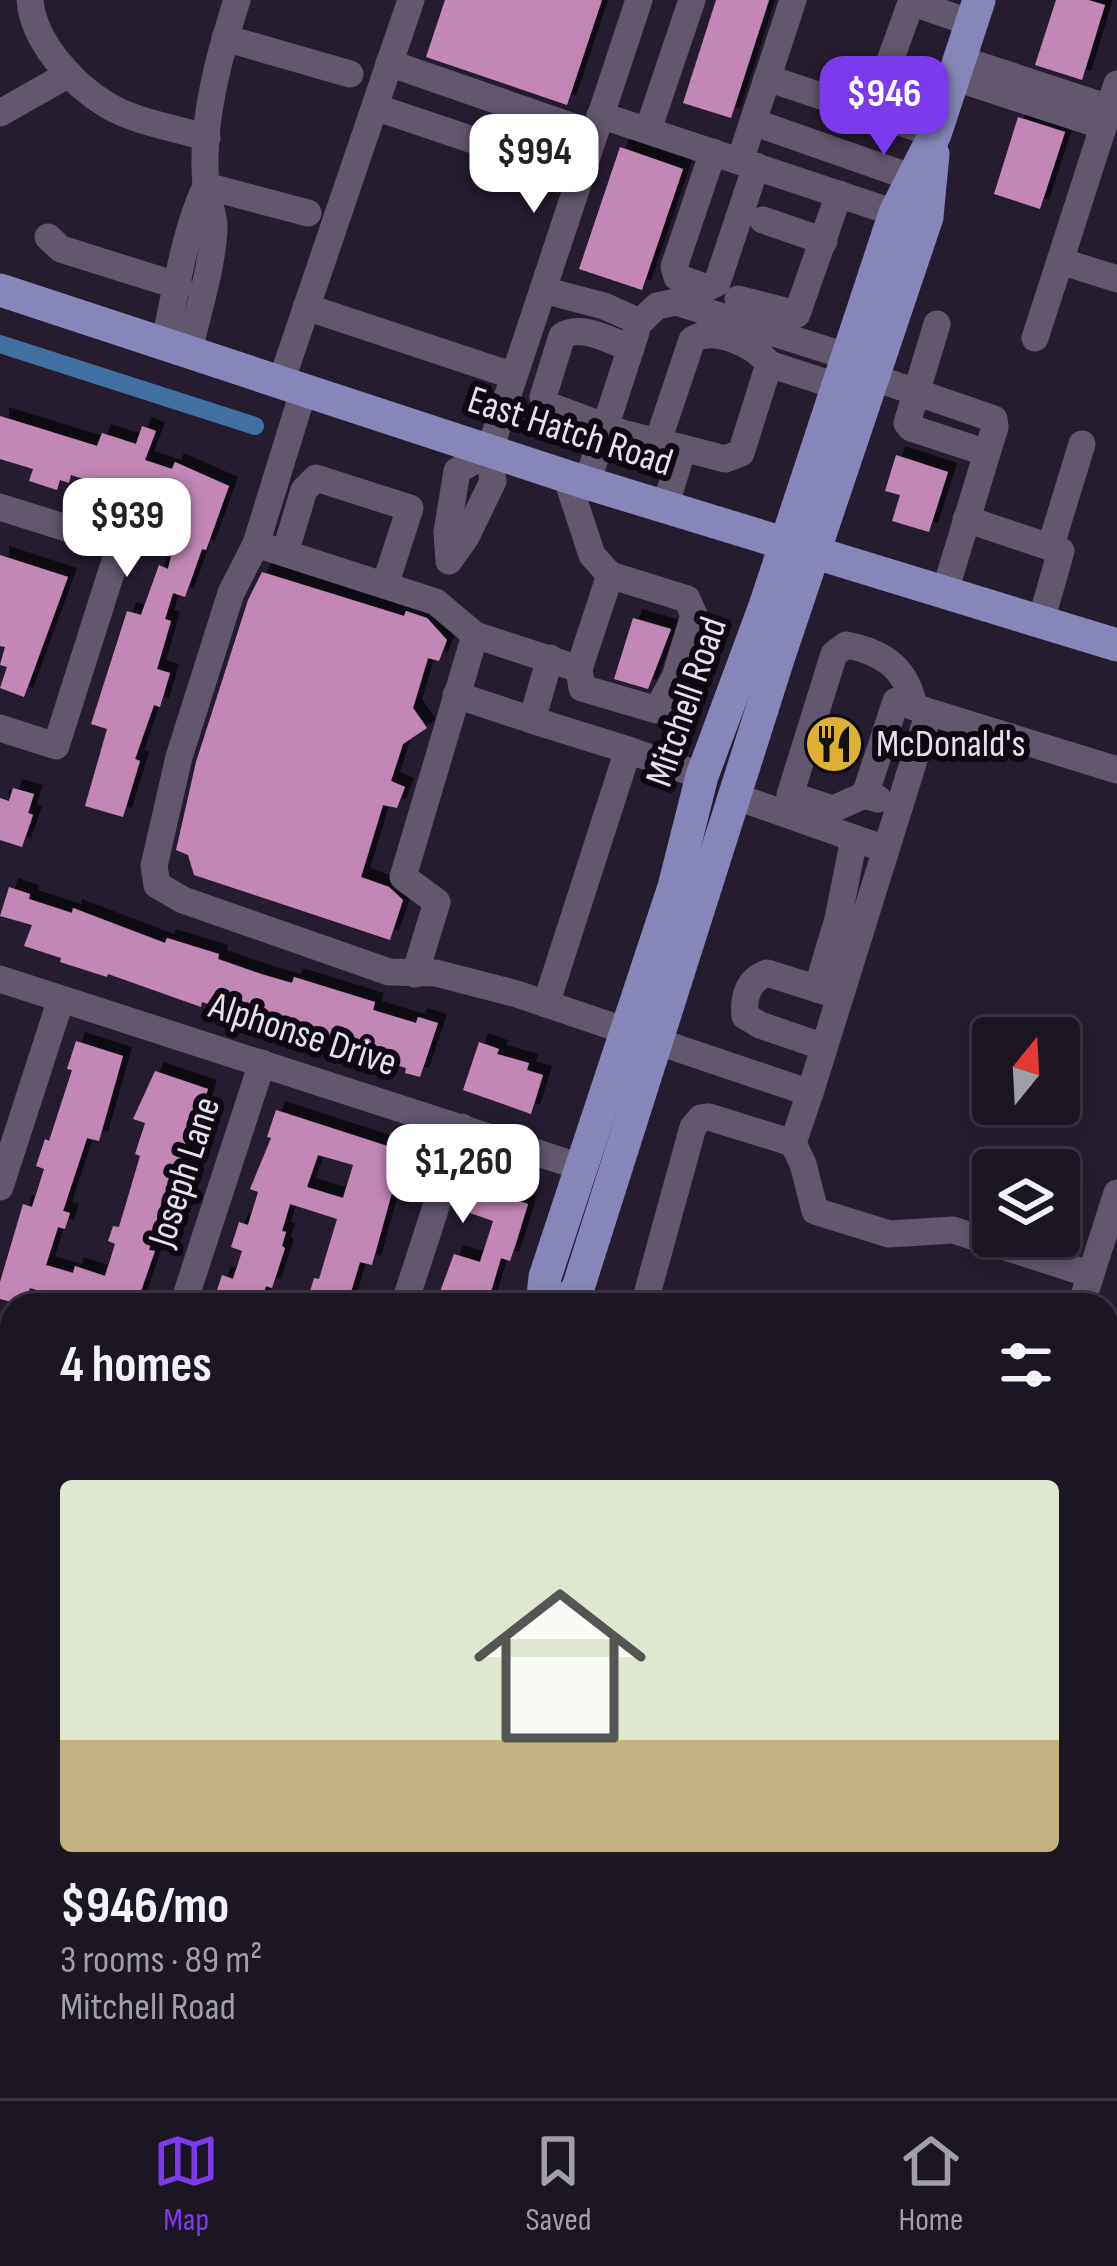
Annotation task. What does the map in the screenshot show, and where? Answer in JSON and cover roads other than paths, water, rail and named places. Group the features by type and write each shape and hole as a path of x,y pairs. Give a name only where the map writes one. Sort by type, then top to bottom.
{"main road":[{"name":"Mitchell Road","path":"574,1293 778,659 842,371 895,213 935,134 975,12"},
{"name":"Mitchell Road","path":"543,1293 674,887 702,776 875,378 927,217 935,134"},
{"name":"East Hatch Road","path":"0,290 576,480 1117,645"}],"street":[{"path":"30,0 32,22 68,74 109,106 207,138"},
{"path":"176,347 208,278 215,225 206,186 207,138 225,38 237,0"},
{"path":"411,0 307,308 256,544 231,593 179,757 154,866 157,885 183,900 388,972 436,973 546,1004 810,1093"},
{"path":"436,602 449,561 446,532 457,471 489,452 639,0"},
{"path":"648,130 692,0"},
{"path":"736,160 793,0"},
{"path":"881,86 911,1 975,12"},
{"path":"225,38 350,74"},
{"path":"389,63 597,124 648,130 895,213"},
{"path":"957,68 1110,106 1035,338"},
{"path":"0,113 68,74"},
{"path":"767,78 935,134"},
{"path":"374,107 580,176"},
{"path":"753,122 913,178"},
{"path":"206,186 308,213"},
{"path":"176,347 179,286 190,220 206,186"},
{"path":"738,299 796,314 839,194"},
{"path":"763,220 824,241"},
{"path":"48,237 61,249 179,286"},
{"path":"1060,261 1117,279"},
{"path":"542,290 604,306 635,335"},
{"path":"610,575 579,669 582,688 657,710 675,677 694,615 687,599 610,575 592,555 576,480 605,427 635,335 657,307 676,302 842,371"},
{"path":"307,308 514,376"},
{"path":"915,391 937,324"},
{"path":"635,335 567,331 543,393 550,406 605,427 724,459 741,453 769,364"},
{"path":"665,507 670,444 697,335 748,345 769,364 842,371"},
{"path":"875,378 994,419 945,591"},
{"path":"1051,545 1082,444"},
{"path":"285,553 304,490 316,478 410,508 385,585"},
{"path":"0,507 120,545 56,746 0,728"},
{"path":"966,519 1061,551 1041,621"},
{"path":"256,544 436,602 475,635 579,669"},
{"path":"415,974 437,902 403,877 475,635"},
{"path":"829,993 899,806 921,709 902,670 868,649 846,645 827,668 790,795 833,808 866,795 899,806"},
{"path":"532,720 550,658"},
{"path":"456,695 702,776"},
{"path":"866,795 896,701 1117,770"},
{"path":"546,1004 628,750"},
{"path":"737,797 885,849"},
{"path":"854,838 838,919 824,1048 793,1144 815,1211 889,1234 953,1231 1089,1274"},
{"path":"824,1048 760,1025 746,1016 744,1003 750,985 766,973 829,993"},
{"name":"Alphonse Drive","path":"0,979 581,1167"},
{"path":"0,1187 61,999"},
{"name":"Joseph Lane","path":"187,1293 262,1063"},
{"path":"645,1293 693,1127 701,1118 793,1144"},
{"path":"408,1293 462,1127"},
{"path":"1084,1293 1117,1193"}],"waterway":[{"path":"0,344 255,426"}],"place":[{"name":"McDonald's","path":"834,744"}]}
